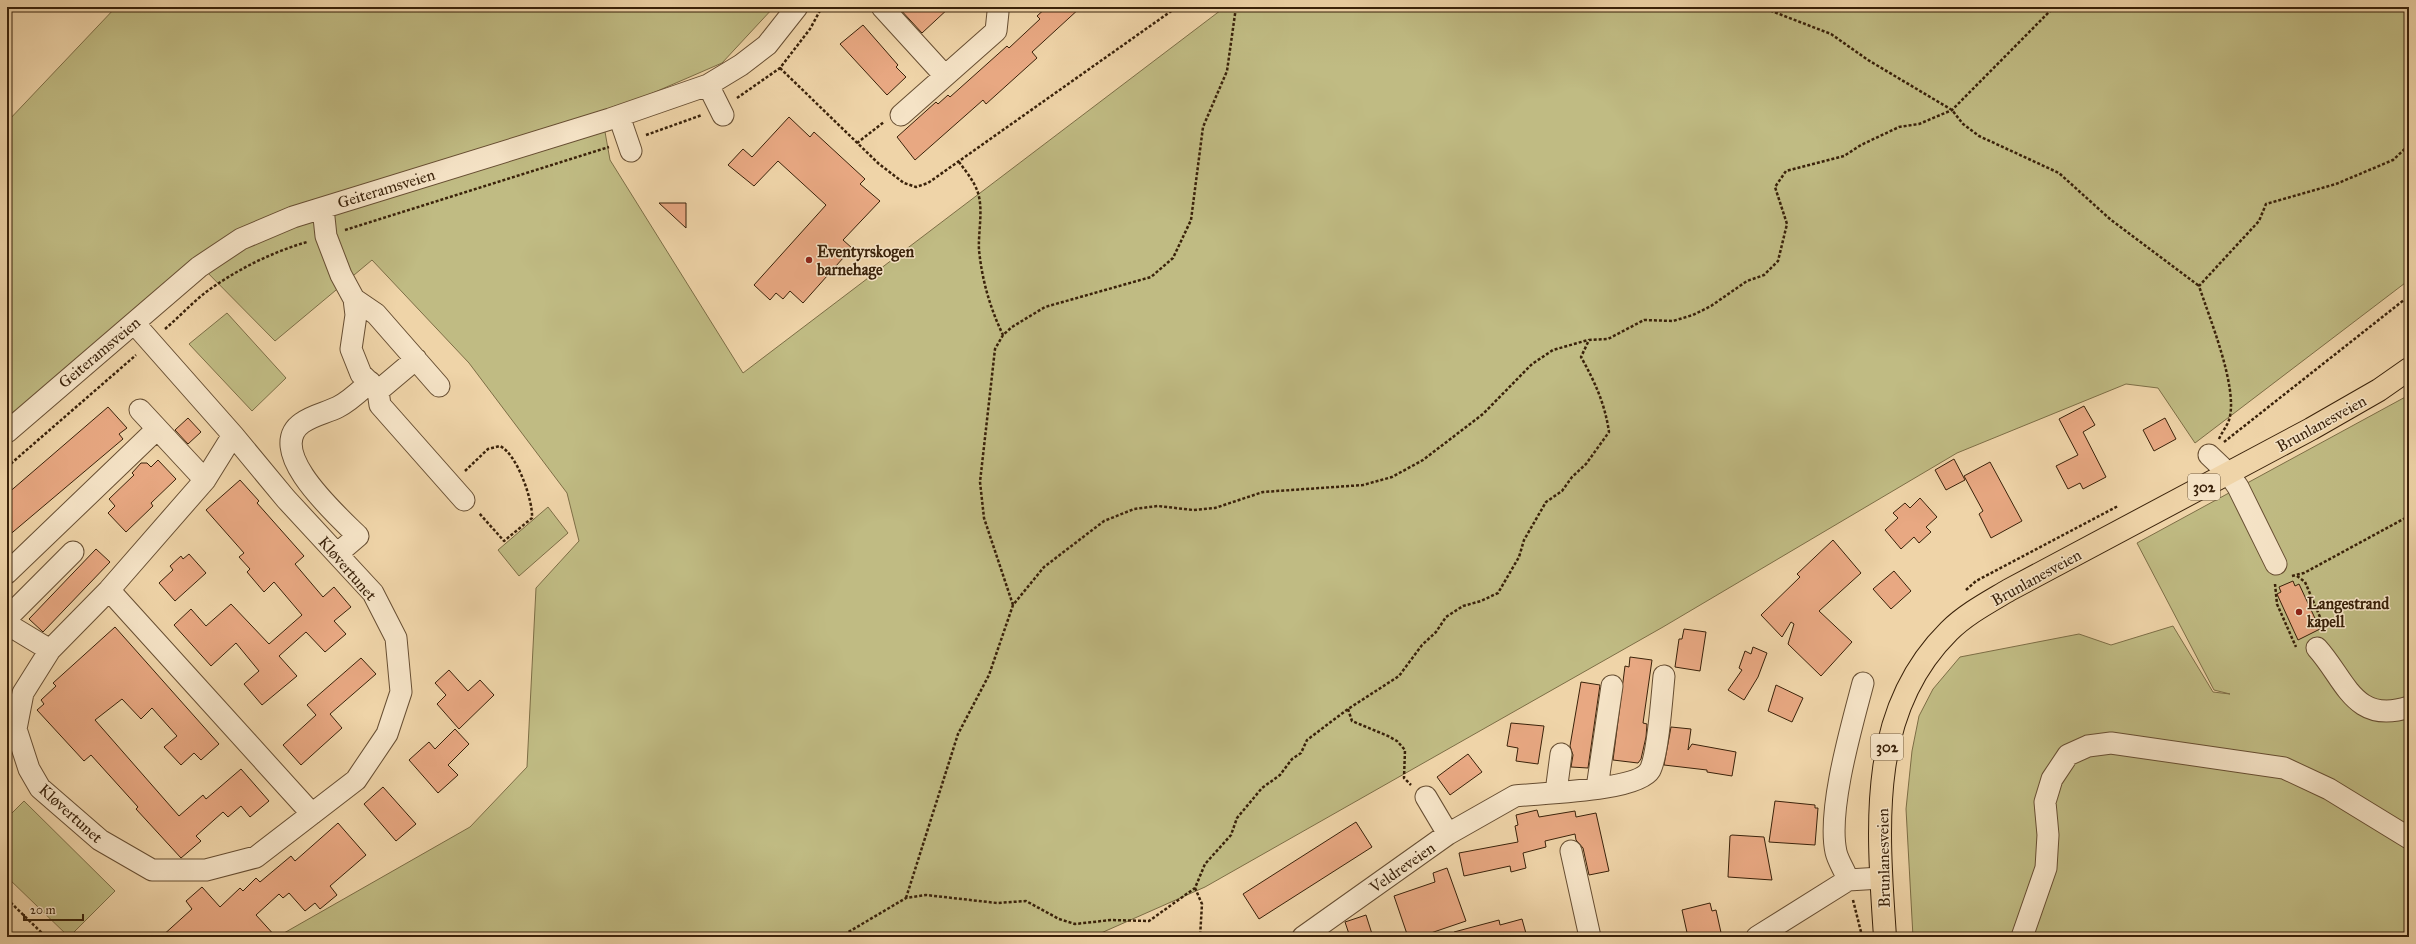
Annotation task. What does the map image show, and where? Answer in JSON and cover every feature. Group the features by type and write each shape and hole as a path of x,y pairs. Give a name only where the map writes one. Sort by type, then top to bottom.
{"main road":[{"name":"Brunlanesveien","path":"1885,937 1881,878 1881,805 1890,733 1905,692 1918,667 1935,646 1968,616 2010,590 2348,409 2409,369"}],"street":[{"name":"Geiteramsveien","path":"7,432 199,267 241,239 293,217 619,116 708,84 741,65 767,45 797,7"},
{"path":"882,7 945,76"},
{"path":"901,115 996,31 998,12"},
{"path":"708,84 721,111"},
{"path":"619,116 629,146"},
{"path":"323,208 326,236 342,275 354,299 356,315 351,349 361,374 374,387 380,405 464,500"},
{"path":"354,299 376,314 439,386"},
{"name":"Kløvertunet","path":"134,323 150,344 233,435 286,499 372,593 396,638 401,692 387,734 356,780 256,857 206,870 152,870 131,860 100,840 40,788 29,769 16,729 22,693 50,650 109,590 205,480 233,435"},
{"path":"337,554 358,536 314,489 296,465 290,441 294,430 301,423 347,402 374,387 416,359"},
{"path":"140,410 205,480"},
{"path":"7,573 157,429"},
{"path":"2209,455 2229,474 2238,487 2280,573"},
{"path":"7,618 73,552"},
{"path":"109,590 312,814"},
{"path":"7,624 50,650"},
{"path":"2317,648 2335,676 2360,704 2368,708 2388,712 2409,707"},
{"name":"Veldreveien","path":"1303,937 1448,834 1503,801 1515,796 1597,788 1634,782 1646,776 1651,769 1664,676"},
{"path":"1848,880 1836,852 1834,822 1850,731 1864,683"},
{"path":"1597,788 1612,686"},
{"path":"2022,937 2046,868 2048,835 2045,802 2047,794 2052,780 2068,755 2088,746 2112,743 2284,768 2329,789 2409,838"},
{"path":"1556,792 1561,754"},
{"path":"1426,797 1448,834"},
{"path":"1571,851 1590,937"},
{"path":"1757,937 1848,880 1881,878"}],"path":[{"path":"7,467 150,344 206,292 261,259 326,236 629,146 721,111 780,68 810,29 822,7"},
{"path":"780,68 879,164 904,183 916,187 928,183 959,162 1177,7"},
{"path":"1013,605 984,518 980,482 995,349 1003,335 1012,327 1045,307 1151,277 1173,258 1191,220 1203,127 1227,71 1236,7"},
{"path":"1761,7 1831,34 1868,60 1952,110 1963,124 1997,147 2059,173 2111,220 2199,286 2224,360 2230,393 2229,419 2219,439 2210,448 2209,455"},
{"path":"906,898 958,734 989,675 1013,605 1044,567 1104,521 1134,509 1158,506 1192,510 1215,508 1263,492 1363,485 1392,477 1423,460 1483,414 1532,364 1554,350 1589,340 1608,338 1644,320 1673,320 1693,315 1711,306 1747,281 1764,275 1778,261 1787,224 1775,187 1786,171 1844,156 1861,145 1900,127 1919,124 1952,110 1971,93 2007,53 2054,7"},
{"path":"858,143 886,120 888,123 901,115"},
{"path":"2199,286 2259,221 2266,204 2336,184 2393,160 2409,144"},
{"path":"959,162 977,188 980,199 979,249 982,273 991,309 1003,335"},
{"path":"840,937 906,898 926,895 997,903 1026,901 1059,919 1075,924 1112,920 1149,921 1196,888 1205,864 1231,835 1237,818 1262,788 1280,775 1292,759 1301,753 1306,740 1348,709 1399,676 1422,645 1436,632 1446,617 1463,606 1481,601 1498,593 1519,557 1524,540 1546,502 1562,491 1572,477 1586,464 1608,432 1606,413 1599,392 1581,357 1589,340"},
{"path":"450,484 488,449 500,446 505,448 518,465 532,518 504,541 470,503 464,500"},
{"path":"2297,576 2409,516"},
{"path":"2280,573 2297,576 2305,582 2327,631 2317,648 2304,652 2297,649 2277,604 2275,592 2280,573"},
{"path":"1348,709 1352,721 1397,741 1405,750 1404,778 1410,782 1414,791 1426,797"},
{"path":"1848,880 1863,937"},
{"path":"1196,888 1202,904 1200,937"},
{"path":"7,899 46,937"}],"shaded area":[{"path":"116,7 774,7 722,63 602,115 610,160 743,373 1225,7 2409,7 2409,280 2195,443 2158,388 2126,384 1957,453 1663,627 1205,887 1092,937 277,937 470,827 527,767 536,588 579,541 567,493 469,363 372,260 275,341 198,263 7,418 7,122"},
{"path":"227,313 286,378 252,411 189,344"},
{"path":"2409,395 2409,937 1913,937 1906,809 1912,751 1919,716 1933,689 1960,657 2079,634 2111,645 2173,626 2213,692 2230,694 2214,690 2137,543"},
{"path":"548,507 568,533 519,576 498,550"},
{"path":"24,801 115,891 69,937 7,877 7,818"}],"building":[{"path":"898,7 950,7 922,33"},
{"path":"1047,7 1081,7 1032,52 1037,58 986,104 983,100 915,160 897,137 936,102 938,104 948,95 950,97 1007,46 1009,48 1040,19 1037,16"},
{"path":"863,25 898,65 896,67 906,77 887,95 840,44"},
{"path":"789,117 810,137 814,132 865,179 860,184 880,201 843,240 852,248 803,303 790,291 783,299 776,293 770,300 754,285 826,205 778,161 754,186 728,165 743,149 752,157"},
{"path":"659,203 686,203 686,228"},
{"path":"2084,406 2095,425 2083,432 2106,477 2083,489 2080,483 2068,489 2056,466 2078,455 2059,419"},
{"path":"108,407 127,428 119,434 123,439 7,537 7,494"},
{"path":"188,418 201,432 188,444 175,430"},
{"path":"2165,418 2176,439 2154,451 2143,430"},
{"path":"1954,459 1965,480 1946,490 1935,470"},
{"path":"158,460 176,479 151,503 153,506 126,532 108,513 115,506 109,499 134,475 132,473 141,463 147,463 151,467"},
{"path":"1990,462 2022,521 1991,538 1979,514 1983,511 1964,476"},
{"path":"240,480 259,501 257,503 304,556 295,564 323,597 334,587 351,607 334,621 346,634 325,652 306,632 279,656 297,676 262,705 244,684 259,671 236,643 211,666 174,625 191,609 206,626 231,604 269,644 302,615 274,582 264,592 247,572 250,569 239,557 244,553 206,510"},
{"path":"1920,498 1937,517 1926,527 1931,532 1919,543 1914,537 1901,549 1885,530 1898,518 1893,513 1905,503 1910,508"},
{"path":"1833,540 1861,573 1819,611 1852,642 1821,676 1788,644 1794,624 1791,622 1782,637 1761,615 1800,577 1797,574"},
{"path":"96,549 110,562 43,632 29,619"},
{"path":"189,554 206,573 175,601 159,583 173,570 170,566 181,556 183,559"},
{"path":"1894,571 1911,591 1891,609 1873,589"},
{"name":"Langestrand kapell","path":"2293,581 2295,586 2299,584 2320,629 2298,640 2277,594 2281,592 2279,587"},
{"path":"115,627 219,744 201,760 194,753 181,765 164,747 177,736 152,708 141,719 122,699 95,720 179,816 203,795 206,799 241,769 269,801 250,817 241,806 228,817 223,812 196,836 201,841 181,858 136,809 138,807 91,755 84,761 37,710 44,704 41,700 56,686 53,683"},
{"path":"1684,629 1706,632 1700,671 1675,667 1679,639 1682,639"},
{"path":"1753,647 1767,653 1758,677 1744,700 1728,690 1742,670 1739,668 1745,651 1751,654"},
{"path":"1630,657 1652,660 1643,723 1647,724 1646,737 1641,759 1638,763 1613,760 1625,666 1629,667"},
{"path":"361,658 376,674 330,714 342,728 301,765 283,745 316,715 307,705"},
{"path":"449,670 468,691 480,680 494,695 459,729 437,704 446,695 435,683"},
{"path":"1581,682 1600,685 1588,768 1571,767 1573,755 1570,746"},
{"path":"1776,685 1803,698 1792,722 1768,711"},
{"path":"1511,723 1544,726 1538,764 1516,761 1518,748 1507,746"},
{"path":"1671,727 1691,729 1688,750 1692,744 1736,752 1732,776 1707,772 1707,770 1664,765"},
{"path":"455,729 469,744 448,765 458,775 438,793 409,760 429,742 435,749"},
{"path":"1468,754 1482,772 1450,795 1437,777"},
{"path":"383,787 416,824 396,841 364,804"},
{"path":"1775,801 1815,805 1815,808 1818,808 1815,845 1769,842"},
{"path":"1537,810 1539,817 1575,811 1576,817 1596,813 1609,871 1589,875 1583,848 1576,840 1575,834 1545,841 1546,847 1523,853 1526,868 1511,872 1510,866 1464,876 1459,853 1518,842 1515,826 1518,825 1516,815"},
{"path":"1356,822 1372,847 1259,919 1243,894"},
{"path":"338,823 366,855 330,886 337,895 320,909 315,903 305,911 289,893 283,898 279,894 256,915 276,937 161,937 192,909 186,901 202,887 220,907 240,888 243,891 256,878 260,882 291,856 295,861"},
{"path":"1730,836 1764,837 1772,880 1728,877"},
{"path":"1447,868 1466,921 1419,937 1408,937 1394,896 1435,882 1433,873"},
{"path":"1710,903 1712,911 1716,910 1722,937 1688,937 1682,910"},
{"path":"1366,915 1373,937 1350,937 1345,922"},
{"path":"1522,919 1527,937 1455,937 1454,932 1499,920 1500,925"}],"place":[{"name":"Eventyrskogen barnehage","path":"809,260"},
{"name":"Langestrand kapell","path":"2299,612"}]}
